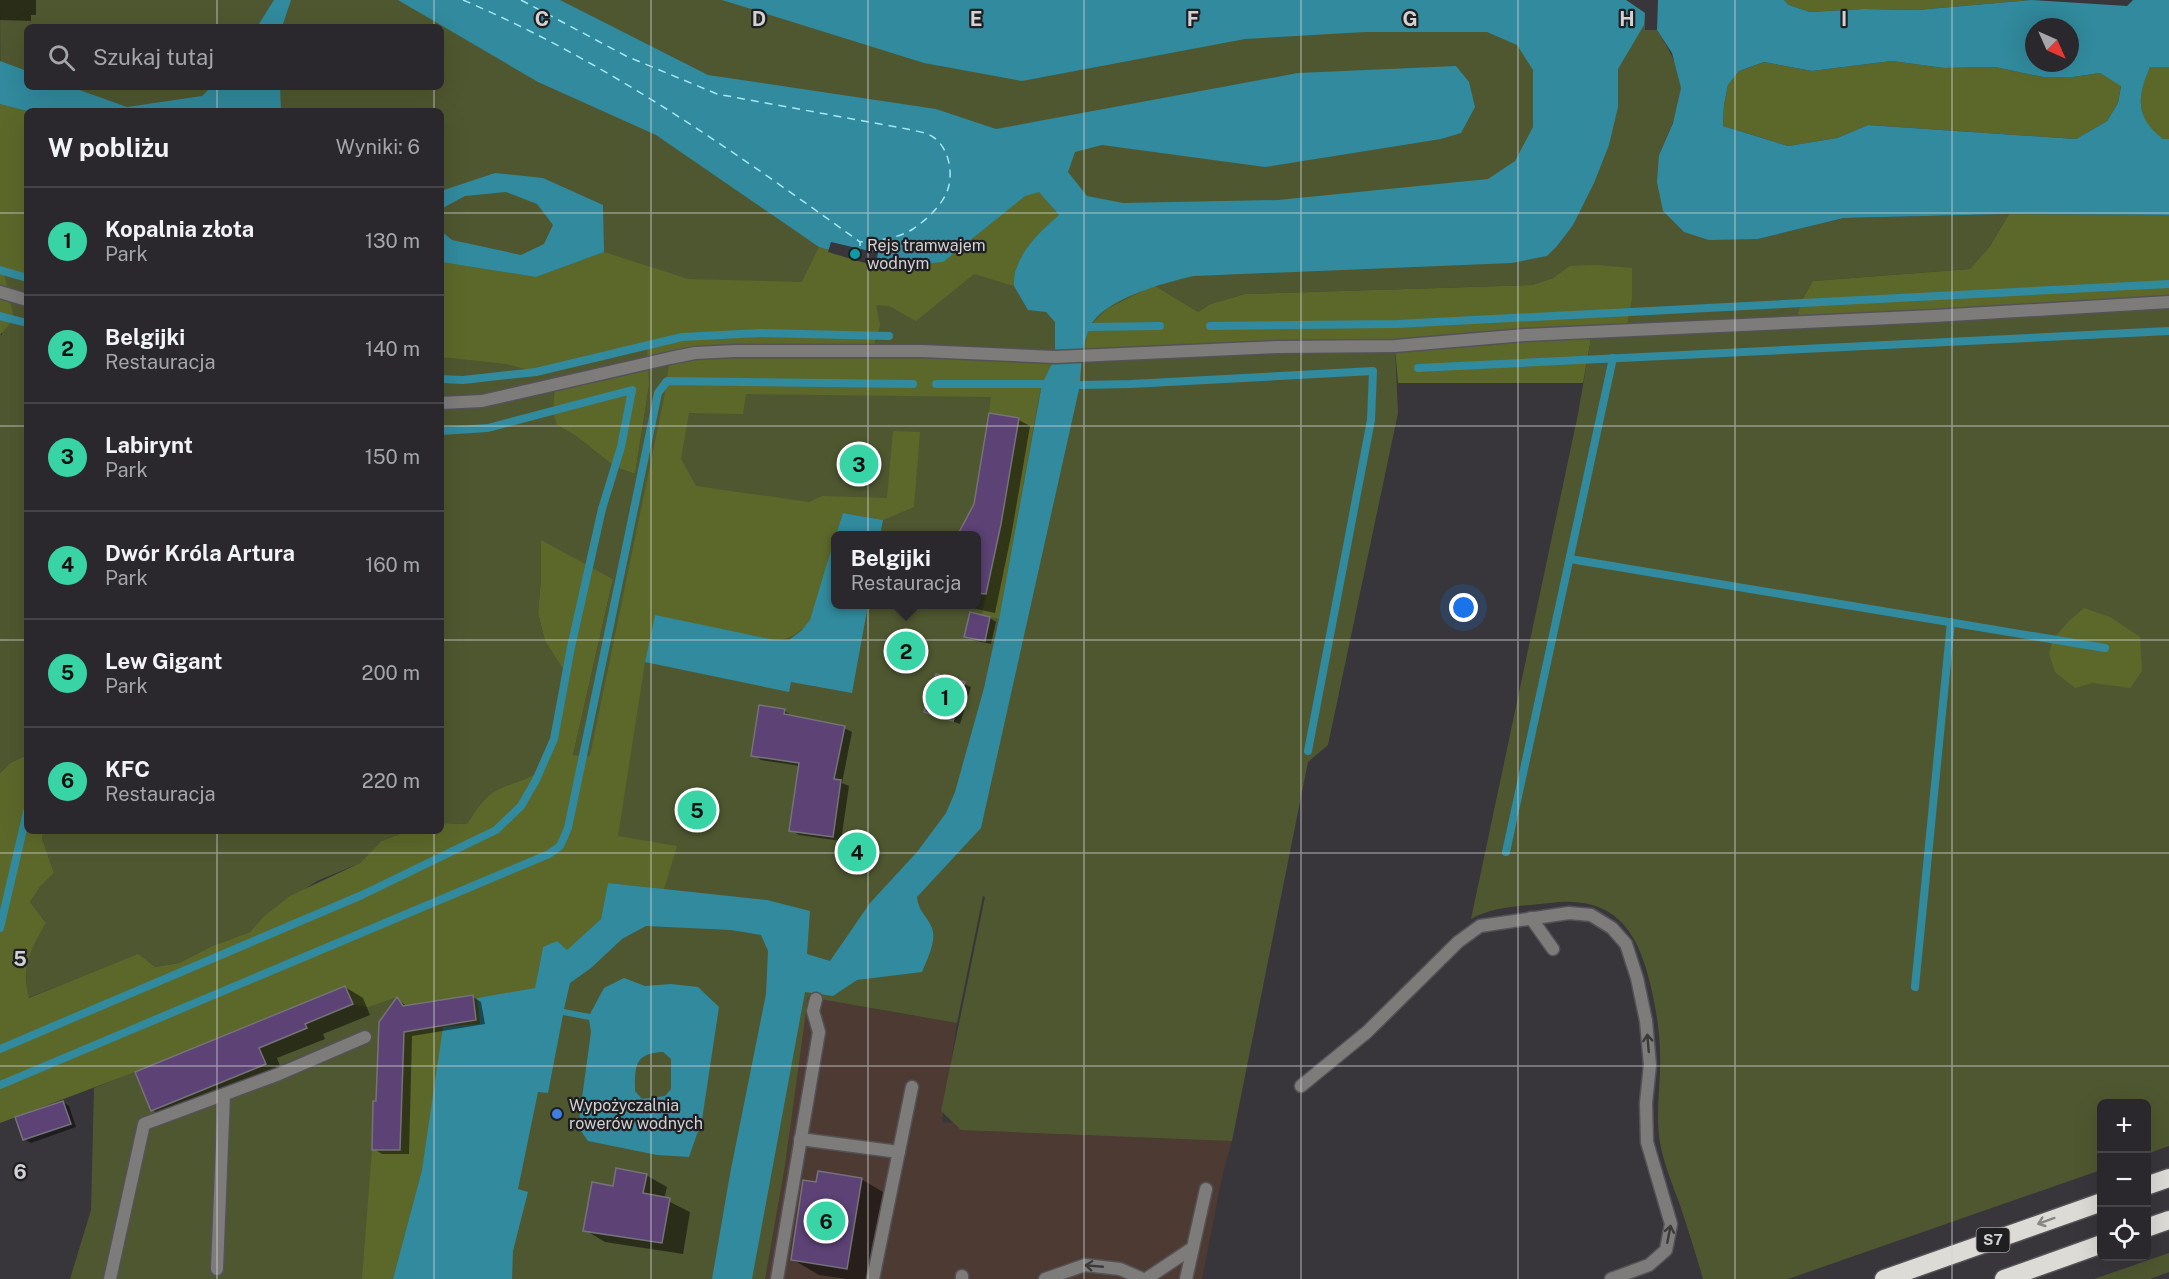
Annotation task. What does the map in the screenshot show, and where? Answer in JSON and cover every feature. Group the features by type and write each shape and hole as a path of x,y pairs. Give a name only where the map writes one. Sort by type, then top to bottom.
{"highway":[{"path":"2151,1184 2169,1178"},
{"name":"S7","path":"1884,1279 2097,1204"},
{"path":"2151,1226 2169,1220"},
{"name":"S7","path":"2004,1279 2097,1246"}],"street":[{"path":"0,292 24,299"},
{"path":"444,404 482,402 695,353 922,351 1055,357 1278,347 1395,346 1525,334 1911,317 2169,302"},
{"path":"1301,1086 1367,1032 1458,942 1480,926 1569,913 1591,915 1612,928 1626,944 1646,1021 1650,1065 1646,1103 1647,1142 1671,1224 1666,1250 1649,1265 1611,1279"},
{"path":"1531,918 1553,950"},
{"path":"777,1279 819,1032 813,1011 816,999"},
{"path":"110,1279 144,1124 279,1074 365,1037"},
{"path":"873,1279 912,1087"},
{"path":"217,1269 224,1095"},
{"path":"800,1139 899,1152"},
{"path":"1186,1279 1206,1189"},
{"path":"1045,1279 1085,1265 1120,1269 1145,1279 1191,1249"}],"shaded area":[{"path":"808,997 957,1023 942,1122 1232,1141 1223,1172 1202,1279 763,1279"}],"green space":[{"path":"0,0 1626,0 1645,13 1645,30 1657,30 1672,57 1680,79 1679,103 1659,155 1758,239 1844,218 2009,214 1990,246 1970,269 1813,281 2169,302 2169,1146 2151,1153 2151,1099 2097,1099 2097,1171 1788,1279 1703,1279 1660,1145 1658,1116 1660,1046 1653,995 1639,949 1620,921 1607,911 1591,905 1572,902 1509,907 1489,911 1471,919 1578,414 1592,333 1626,331 1632,300 1569,266 1553,278 1532,285 1245,294 1210,304 1198,312 1154,285 1108,308 1395,346 1398,413 1328,745 1308,762 1232,1141 961,1130 941,1111 985,897 983,896 957,1023 808,997 785,1165 765,1279 70,1279 91,1210 94,1088 345,986 589,756 573,755 613,579 541,541 538,613 545,641 566,674 552,748 537,772 492,793 480,805 467,824 444,823 444,108 24,108 24,756 10,763 0,773 0,335 2,335","holes":["649,386 635,474 615,467 576,436 557,425"]},
{"path":"1784,0 2031,0 1917,10 1864,9 1810,12 1789,5"},
{"path":"1892,61 1944,68 1995,67 2043,77 2073,77 2100,73 2121,85 2118,103 2107,121 2076,139 1868,125 1837,138 1788,146 1723,126 1728,85 1739,71 1764,62 1812,71"},
{"path":"2150,67 2169,67 2169,139 2163,139 2151,131 2142,112 2142,89"},
{"path":"0,104 24,110 24,277 4,272 14,319 0,335"},
{"path":"1039,191 1059,216 1024,252 1015,271 1014,286 974,274 916,321 889,306 876,305 880,325 872,351 1055,357 1042,384 1039,397 999,619 982,615 1001,525 1019,419 989,413 991,397 746,394 743,414 689,413 681,459 696,486 809,502 822,496 887,498 893,431 920,432 914,507 883,520 843,513 838,531 831,531 831,553 811,620 791,637 775,640 655,616 645,662 618,836 677,846 664,889 608,883 601,919 567,951 543,947 535,989 477,998 480,1024 422,1170 393,1279 362,1279 372,1150 400,1150 403,1040 404,1031 411,1018 397,997 368,1007 353,1004 344,986 135,1072 0,1123 0,773 10,763 24,756 24,834 43,834 42,838 54,873 40,887 30,902 46,923 29,958 26,976 29,998 138,954 155,967 179,963 212,946 250,932 262,918 290,896 360,863 381,841 400,834 444,834 444,823 467,824 480,805 492,793 537,772 547,758 556,735 566,674 545,641 538,613 541,540 613,579 573,755 590,756 665,393 670,358 648,364 647,345 536,372 507,364 444,357 444,262 536,277 604,252 688,279 802,282 819,247 889,267 1025,196"},
{"path":"2009,214 2169,215 2169,302 1796,323 1801,303 1813,281 1970,269 1990,246"},
{"path":"1596,265 1632,268 1632,300 1626,331 1592,333 1583,383 1398,383 1395,347 1082,356 1089,327 1108,308 1154,285 1198,312 1210,304 1245,294 1532,285 1553,278 1569,266"},
{"path":"648,364 649,386 635,474 615,467 576,436 557,425 553,411 555,385"},
{"path":"2084,608 2110,617 2140,637 2142,671 2130,688 2092,683 2075,688 2055,672 2049,653 2053,639"},
{"path":"43,834 400,834 381,841 360,863 317,881 262,918 250,932 212,946 179,963 155,967 138,955 28,998 26,976 29,958 46,923 30,902 40,887 54,873 42,838"},
{"path":"2169,1253 2169,1272 2150,1279 2094,1279 2151,1261"}],"water":[{"path":"274,0 291,0 283,24 259,24"},
{"path":"398,0 560,0 708,75 936,109 996,129 1298,73 1456,66 1469,82 1475,107 1461,133 1441,139 1265,167 1102,145 1075,152 1068,172 1087,196 1123,203 1278,200 1488,179 1515,161 1533,127 1533,70 1517,45 1487,32 1365,32 1245,39 1022,81 924,63 722,0 1626,0 1645,13 1644,25 1618,69 1618,107 1609,145 1594,183 1573,225 1547,256 1512,263 1194,276 1135,294 1106,309 1096,319 1089,329 1085,343 1080,385 981,828 917,897 919,907 933,933 931,950 922,972 857,980 833,996 805,992 752,1279 712,1279 730,1174 766,994 768,951 761,935 731,930 646,926 622,939 591,968 570,983 564,1009 590,1014 604,988 624,978 645,986 671,984 698,987 719,1007 702,1120 689,1157 657,1155 588,1141 578,1127 591,1032 589,1020 563,1015 548,1093 538,1092 518,1189 528,1192 513,1251 512,1279 393,1279 422,1170 443,1027 480,1024 477,998 535,988 543,947 557,941 567,950 601,919 608,883 767,900 810,911 807,954 830,961 870,903 917,852 946,813 955,792 984,688 999,619 1042,384 1055,357 1055,322 1046,312 1028,310 1014,286 1014,276 1020,259 1029,245 1059,215 1039,192 1025,196 943,262 889,267 819,247 656,135 538,82 444,27 444,24 439,24","holes":["663,1052 671,1059 671,1089 665,1096 642,1099 635,1091 636,1068 641,1058"]},
{"path":"1658,0 1784,0 1789,5 1810,12 1864,9 1917,10 2031,0 2127,6 2133,0 2169,0 2169,67 2150,67 2143,88 2141,106 2147,123 2163,139 2169,139 2169,215 2009,214 1844,218 1758,239 1709,240 1684,232 1663,211 1657,182 1659,155 1673,123 1681,88 1672,53 1657,30","holes":["1892,61 1944,68 1995,67 2043,77 2073,77 2100,73 2121,86 2118,103 2107,121 2076,139 1868,125 1837,138 1788,146 1723,126 1728,85 1739,71 1764,62 1812,71"]},
{"path":"0,61 24,70 24,90 79,90 127,107 202,96 208,90 280,90 281,108 24,108 24,110 0,104"},
{"path":"495,173 543,178 603,205 604,252 536,277 444,262 444,233 452,240 521,255 544,244 553,225 537,204 506,192 465,196 444,207 444,190"},
{"path":"843,513 883,520 881,531 837,531"},
{"path":"831,550 831,609 867,609 852,693 791,682 789,692 645,662 655,615 775,640 789,640 810,620"}],"pier":[{"path":"831,242 878,253 875,266 828,252"}],"building":[{"path":"989,413 1019,418 1001,524 986,594 981,594 981,531 960,531 974,504"},
{"path":"970,612 990,617 985,641 964,637"},
{"path":"936,674 965,682 953,721 924,712"},
{"path":"759,705 785,709 784,714 845,726 834,779 841,780 833,837 789,831 799,763 751,756"},
{"path":"345,986 353,1004 305,1024 307,1028 259,1048 266,1064 151,1111 135,1072"},
{"path":"473,995 476,1020 404,1032 400,1150 372,1150 379,1022 397,997 403,1006"},
{"path":"63,1101 71,1124 23,1140 15,1117"},
{"path":"616,1168 647,1174 643,1193 670,1198 662,1243 583,1231 592,1182 613,1186"},
{"path":"818,1171 862,1178 847,1269 791,1260 803,1180 816,1182"}],"waterway":[{"path":"0,270 24,277"},
{"path":"1210,326 1397,324 2169,284"},
{"path":"0,316 24,322"},
{"path":"1089,327 1160,326"},
{"path":"1418,368 2169,331"},
{"path":"444,379 463,380 536,372 682,337 760,333 889,336"},
{"path":"1506,852 1613,358"},
{"path":"1080,385 1373,371 1371,420 1308,751"},
{"path":"0,1085 549,854 560,846 568,828 658,393 667,381 913,384"},
{"path":"936,384 1042,384"},
{"path":"0,1049 362,895 496,830 521,806 536,780 554,739 571,647 602,509 621,447 632,390 488,428 444,431"},
{"path":"1570,559 2105,648"},
{"path":"1915,987 1951,622"},
{"path":"0,928 24,825"}],"ferry route":[{"path":"463,0 568,51 668,110 860,242 860,249"},
{"path":"521,0 626,56 717,94 907,129 933,137 943,148 949,164 950,181 942,201 927,218 913,229 901,235 860,242"}],"place":[{"name":"Rejs tramwajem wodnym","path":"855,254"},
{"name":"Labirynt","path":"859,464"},
{"name":"Belgijki","path":"906,651"},
{"name":"Kopalnia złota","path":"945,697"},
{"name":"Lew Gigant","path":"697,810"},
{"name":"Dwór Króla Artura","path":"857,852"},
{"name":"Wypożyczalnia rowerów wodnych","path":"557,1114"},
{"name":"KFC","path":"826,1221"}]}
